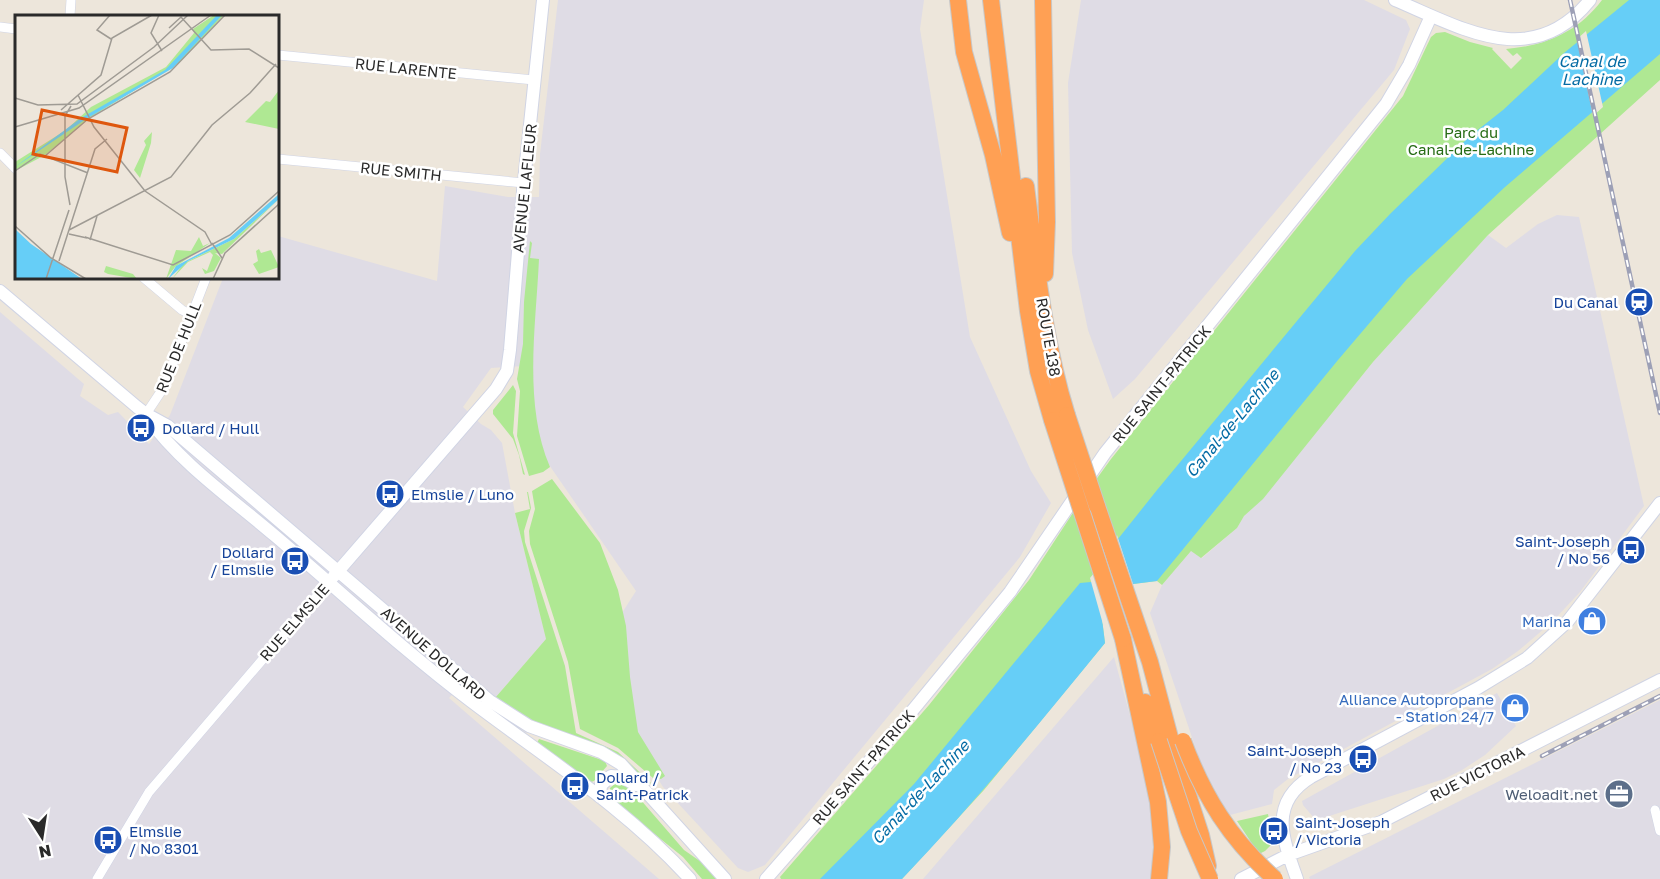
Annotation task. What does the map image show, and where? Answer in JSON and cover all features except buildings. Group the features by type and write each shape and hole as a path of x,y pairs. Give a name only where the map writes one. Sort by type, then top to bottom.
{"highway":[{"path":"958,0 960,28 967,62 1036,313"},
{"name":"ROUTE 138","path":"991,0 1036,313"},
{"name":"ROUTE 138","path":"1003,0 1036,313 1038,370 1059,418 1150,662"},
{"path":"1036,313 1047,222 1043,0"},
{"name":"ROUTE 138","path":"1059,418 1123,639"},
{"path":"1123,639 1158,802 1162,847 1159,879"},
{"path":"1123,639 1185,821 1210,879"},
{"path":"1150,662 1172,745 1202,835 1210,879"},
{"path":"1150,662 1197,777 1210,802 1238,842 1275,879"}],"main road":[{"name":"AVENUE LAFLEUR","path":"505,376 510,350 543,0"},
{"path":"1395,0 1482,36 1496,39 1537,36 1557,28 1590,0"},
{"name":"RUE SAINT-PATRICK","path":"766,879 894,733 984,624 1029,566 1105,453 1386,104 1409,65 1431,16"},
{"name":"AVENUE DOLLARD","path":"0,291 146,414 168,426 498,707 529,726 608,755 626,769 725,879"},
{"name":"RUE ELMSLIE","path":"330,582 505,376"},
{"name":"AVENUE DOLLARD","path":"146,414 160,434 186,460 470,701 600,797 662,850 690,879"},
{"path":"1297,879 1288,855 1283,831 1284,811 1288,798 1298,786 1478,688 1527,658 1568,621 1660,503"},
{"name":"RUE VICTORIA","path":"1241,879 1288,855 1381,822 1660,680"},
{"path":"600,797 602,782 614,775 645,790"}],"street":[{"path":"70,15 71,0"},
{"path":"0,27 15,29"},
{"name":"RUE LARENTE","path":"279,55 534,81"},
{"path":"0,153 15,168"},
{"name":"RUE SMITH","path":"279,159 524,183"},
{"path":"145,279 182,310 192,315"},
{"name":"RUE DE HULL","path":"146,414 162,391 206,279"},
{"name":"RUE ELMSLIE","path":"97,879 149,792 330,582"},
{"path":"1655,810 1660,831"}],"shaded area":[{"path":"558,0 924,0 920,29 970,337 1031,471 1051,503 1020,557 765,865 748,872 738,868 663,787 647,761 635,728 622,613 636,591 534,443 524,366 491,368 463,407 491,430 502,443 515,513 546,639 495,698 469,676 449,698 659,879 0,879 0,312 84,384 80,396 108,415 118,412 149,444 170,415 223,279 279,279 279,236 437,281 445,186 508,197 539,197 540,154"},
{"path":"1081,0 1364,0 1406,20 1410,29 1394,70 1135,379 1113,399 1088,330 1072,253 1068,83"},
{"path":"1557,215 1579,217 1644,506 1580,592 1552,622 1518,651 1492,669 1288,779 1274,790 1272,804 1230,815 1200,761 1150,613 1162,585 1191,551 1202,558 1237,528 1244,516 1263,498 1373,362 1488,235 1506,248 1538,224"},
{"path":"1114,657 1149,785 1156,835 1150,879 923,879"},
{"path":"1497,693 1516,726 1485,755 1462,770 1444,779 1320,819 1314,818 1303,805 1302,801"},
{"path":"1660,700 1660,879 1310,879 1309,877"}],"green space":[{"name":"Parc du Canal-de-Lachine","path":"1602,0 1660,0 1660,80 1488,235 1373,362 1263,499 1244,516 1237,528 1201,558 1191,551 1162,585 1157,581 1133,584 1102,619 1105,643 984,790 902,879 781,879 780,877 929,705 1029,580 1111,459 1403,96 1431,37 1436,33 1445,32 1493,48 1511,69 1522,58 1517,53 1513,56 1506,49 1534,45 1560,35 1582,21"},
{"path":"530,241 532,243 530,258 539,259 533,364 536,417 550,467 543,472 529,476 517,436 520,391 517,379 523,344 524,302"},
{"path":"513,385 516,391 513,433 525,475 513,439 493,414 493,410"},
{"path":"552,479 600,543 618,590 626,626 638,732 665,776 661,779 653,778 618,748 580,729 568,662 530,544 529,531 535,509 532,491"},
{"path":"527,492 531,508 524,531 525,542 565,666 576,733 618,752 651,783 649,784 622,758 607,748 526,718 495,698 546,639 515,513 530,509"},
{"path":"539,739 605,761 607,766 591,782 537,743"},
{"path":"617,782 627,784 684,850 707,866 719,879 702,879 683,857 611,799 610,788"},
{"path":"1268,814 1273,843 1259,854 1237,821"}],"water":[{"name":"Canal de Lachine","path":"1629,0 1660,0 1660,54 1505,187 1407,279 1157,581 1133,584 1102,619 1105,643 1006,763 929,851 902,879 820,879 914,784 1080,583 1091,582 1109,560 1118,539 1157,490 1355,251 1470,136 1503,110 1564,53"}],"pier":[{"path":"1586,31 1603,107 1593,116 1577,39"},
{"path":"1117,535 1134,587 1105,620 1108,642 1090,578 1106,558"}],"railway":[{"path":"1570,0 1660,413"},
{"path":"1542,756 1660,696"}],"place":[{"name":"Du Canal","path":"1639,302"},
{"name":"Dollard / Hull","path":"141,428"},
{"name":"Elmslie / Luno","path":"390,494"},
{"name":"Saint-Joseph / No 56","path":"1631,550"},
{"name":"Dollard / Elmslie","path":"295,561"},
{"name":"Marina","path":"1592,621"},
{"name":"Alliance Autopropane - Station 24/7","path":"1515,708"},
{"name":"Saint-Joseph / No 23","path":"1363,759"},
{"name":"Dollard / Saint-Patrick","path":"575,786"},
{"name":"Weloadit.net","path":"1619,794"},
{"name":"Saint-Joseph / Victoria","path":"1274,831"},
{"name":"Elmslie / No 8301","path":"108,840"}],"water label":[{"name":"Canal-de-Lachine","path":"1232,423"},
{"name":"Canal-de-Lachine","path":"920,792"}]}
